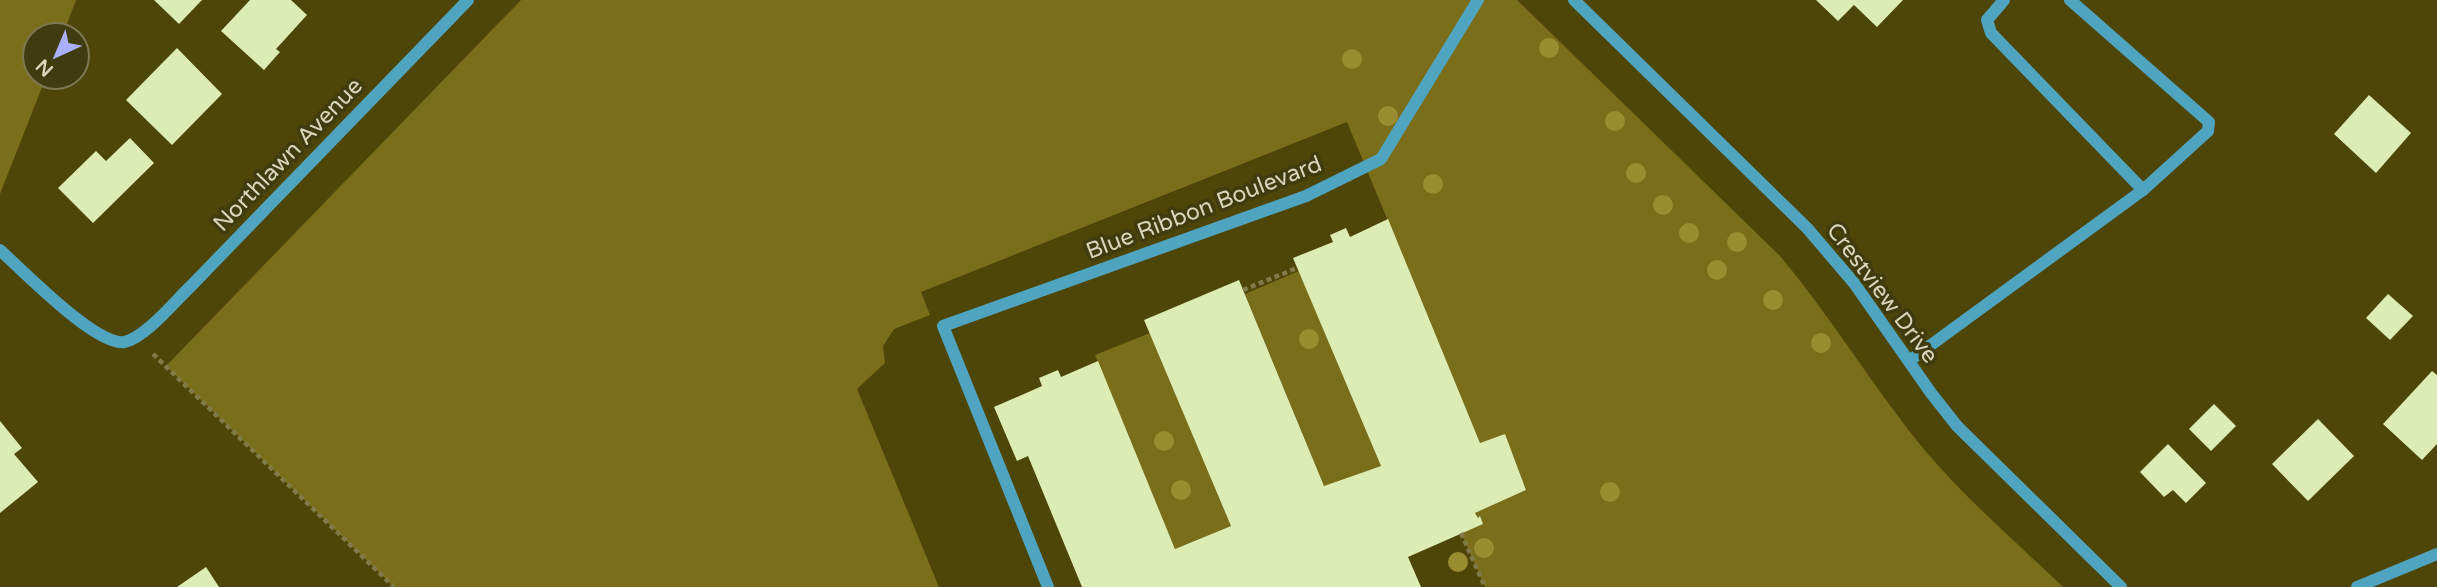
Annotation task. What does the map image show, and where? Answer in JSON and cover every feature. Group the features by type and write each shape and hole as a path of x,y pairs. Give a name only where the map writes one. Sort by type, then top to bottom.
{"street":[{"name":"Northlawn Avenue","path":"135,336 147,329 190,286 468,0"},
{"name":"Blue Ribbon Boulevard","path":"1048,587 943,326 1306,196 1381,159 1478,0"},
{"name":"Crestview Drive","path":"1574,0 1807,228 1854,283 1957,426 2121,587"},
{"path":"2004,0 1987,20 1991,33 2143,190"},
{"path":"1909,361 2143,190 2208,131 2208,122 2070,0"},
{"path":"0,250 101,337 126,342 135,336"},
{"path":"2357,587 2437,554"}],"path":[{"path":"1242,290 1297,268"},
{"path":"135,336 394,587"},
{"path":"1461,534 1485,587"}],"shaded area":[{"path":"0,0 76,0 68,21 21,21 21,91 40,91 0,194"},
{"path":"521,0 1517,0 1780,256 1927,453 2063,587 1485,587 1461,533 1483,524 1475,513 1526,490 1505,435 1480,443 1347,122 921,292 930,315 894,329 883,346 885,363 857,389 939,587 394,587 166,366"},
{"path":"1299,271 1381,466 1324,486 1245,294"},
{"path":"1150,333 1231,526 1175,549 1095,355"}],"building":[{"path":"154,0 202,0 179,24"},
{"path":"250,0 291,0 307,15 276,49 280,52 264,70 221,31"},
{"path":"1816,0 1903,0 1877,27 1854,5 1838,21"},
{"path":"177,48 222,94 172,145 126,100"},
{"path":"2369,95 2411,133 2376,173 2334,134"},
{"path":"130,138 154,163 93,223 58,188 96,151 106,161"},
{"path":"1388,219 1480,443 1505,434 1526,490 1475,513 1478,518 1480,516 1483,524 1408,557 1421,587 1082,587 1028,456 1017,461 994,407 1042,386 1039,378 1058,370 1061,377 1098,361 1175,549 1231,526 1144,320 1239,280 1324,486 1381,466 1293,258 1333,242 1330,235 1346,228 1350,237"},
{"path":"2388,294 2413,316 2390,340 2366,318"},
{"path":"2432,371 2437,375 2437,444 2422,460 2383,424"},
{"path":"2214,404 2236,426 2211,451 2189,429"},
{"path":"2318,419 2354,456 2308,501 2272,464"},
{"path":"0,421 22,448 14,454 38,482 0,513"},
{"path":"2168,444 2206,483 2186,503 2173,490 2164,497 2140,472"},
{"path":"206,567 219,587 177,587"}]}
